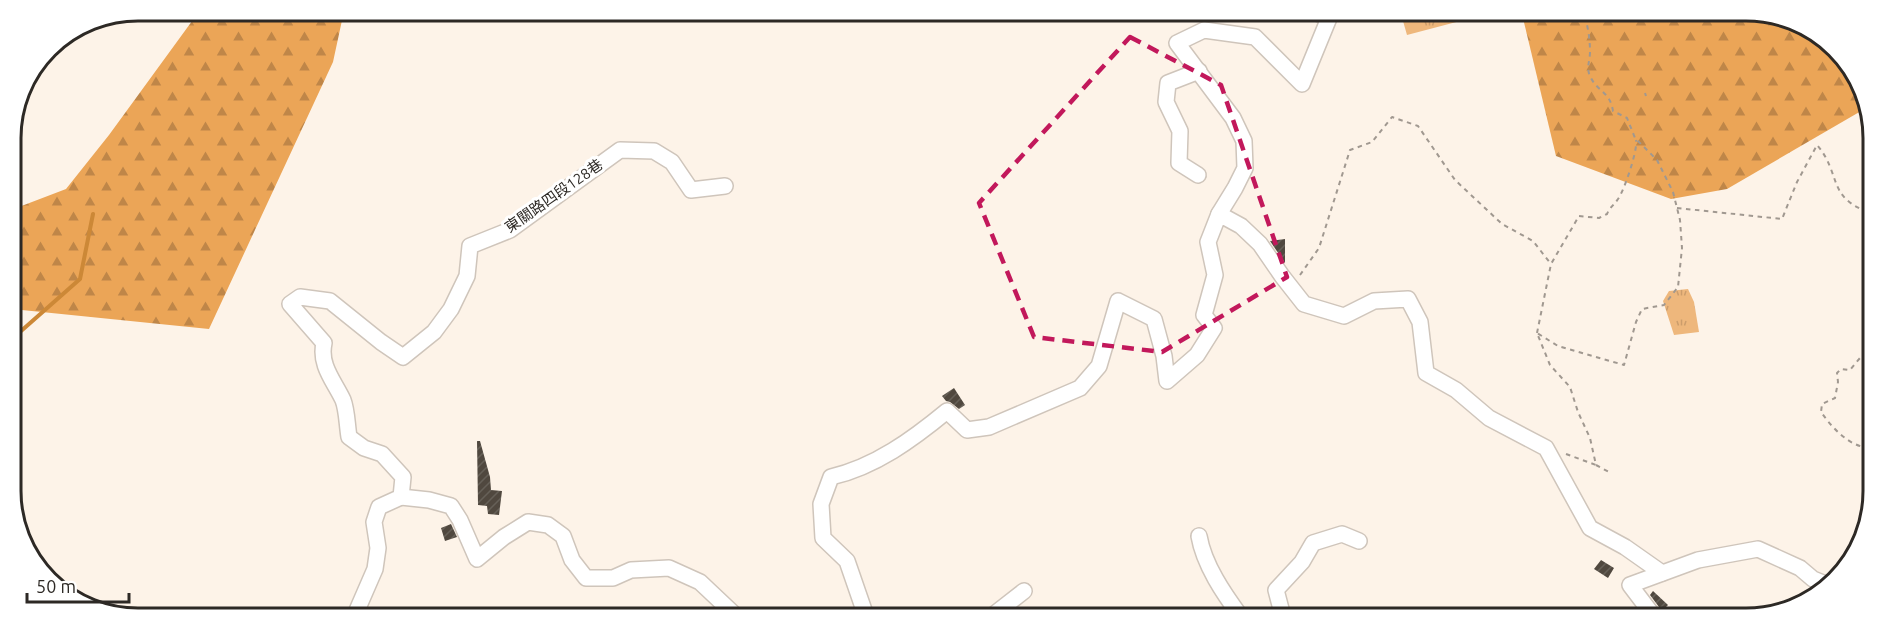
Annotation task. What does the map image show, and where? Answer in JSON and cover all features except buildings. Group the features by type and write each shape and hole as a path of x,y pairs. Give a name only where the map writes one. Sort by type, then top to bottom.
{"street":[{"path":"863,608 847,561 823,538 821,504 831,477 849,473 912,440 947,411 967,430 989,427 1080,388 1099,366 1118,301 1154,319 1164,356 1167,381 1197,355 1214,328 1204,315 1215,276 1208,242 1219,214 1245,168 1244,141 1233,117 1178,44 1204,30 1255,37 1302,84 1328,21"},
{"path":"1197,175 1179,163 1180,131 1166,102 1168,83 1199,71"},
{"name":"東關路四段128巷","path":"400,496 403,477 382,454 364,448 349,437 344,402 330,378 321,355 324,344 290,304 300,297 330,300 403,357 434,332 451,309 467,276 470,246 510,230 620,150 654,152 672,162 691,190 725,186"},
{"path":"1219,214 1241,226 1260,244 1304,304 1344,316 1374,301 1408,299 1420,322 1426,373 1456,390 1488,418 1546,448 1590,528 1625,547 1662,573"},
{"path":"358,608 375,569 378,548 374,522 379,507 400,496 451,506 460,520 477,559 504,537 528,522 548,525 563,536 572,560 586,578 613,578 631,570 669,568 700,582 728,608"},
{"path":"1281,608 1276,590 1302,561 1313,543 1342,534 1359,541"},
{"path":"1199,536 1202,550 1234,608"},
{"path":"1647,608 1630,585 1698,560 1758,549 1800,568 1820,582"},
{"path":"1002,608 1024,591"}],"path":[{"path":"1586,21 1590,54 1587,69 1590,77 1609,97 1613,111 1627,118 1637,146 1619,199 1610,207 1607,214 1599,219 1579,216 1551,264 1537,333 1550,365 1570,387 1590,438 1596,465"},
{"path":"1291,287 1319,248 1350,150 1372,142 1392,117 1418,126 1455,180 1502,224 1533,241 1551,264"},
{"path":"1537,333 1558,346 1624,365 1642,309 1664,305 1678,287 1682,248 1677,208 1657,160 1635,138"},
{"path":"1677,208 1782,219 1797,182 1817,145 1825,154 1838,192 1855,208 1863,210"},
{"path":"1863,357 1850,370 1841,369 1837,373 1838,382 1834,398 1822,404 1821,412 1834,429 1850,442 1863,447"},
{"path":"1546,448 1574,456 1609,472"}],"highlighted area":[{"path":"1130,37 1221,85 1287,277 1162,352 1034,337 979,203"}],"green space":[{"path":"192,21 342,21 333,62 209,329 21,310 21,206 66,189 109,135"},
{"path":"1403,21 1460,21 1407,35"},
{"path":"1524,21 1746,21 1776,25 1804,37 1829,55 1851,86 1860,112 1727,189 1671,199 1556,156"},
{"path":"1688,289 1694,302 1699,332 1674,335 1663,301 1669,291"}],"waterway":[{"path":"21,331 80,279 93,214"}]}
